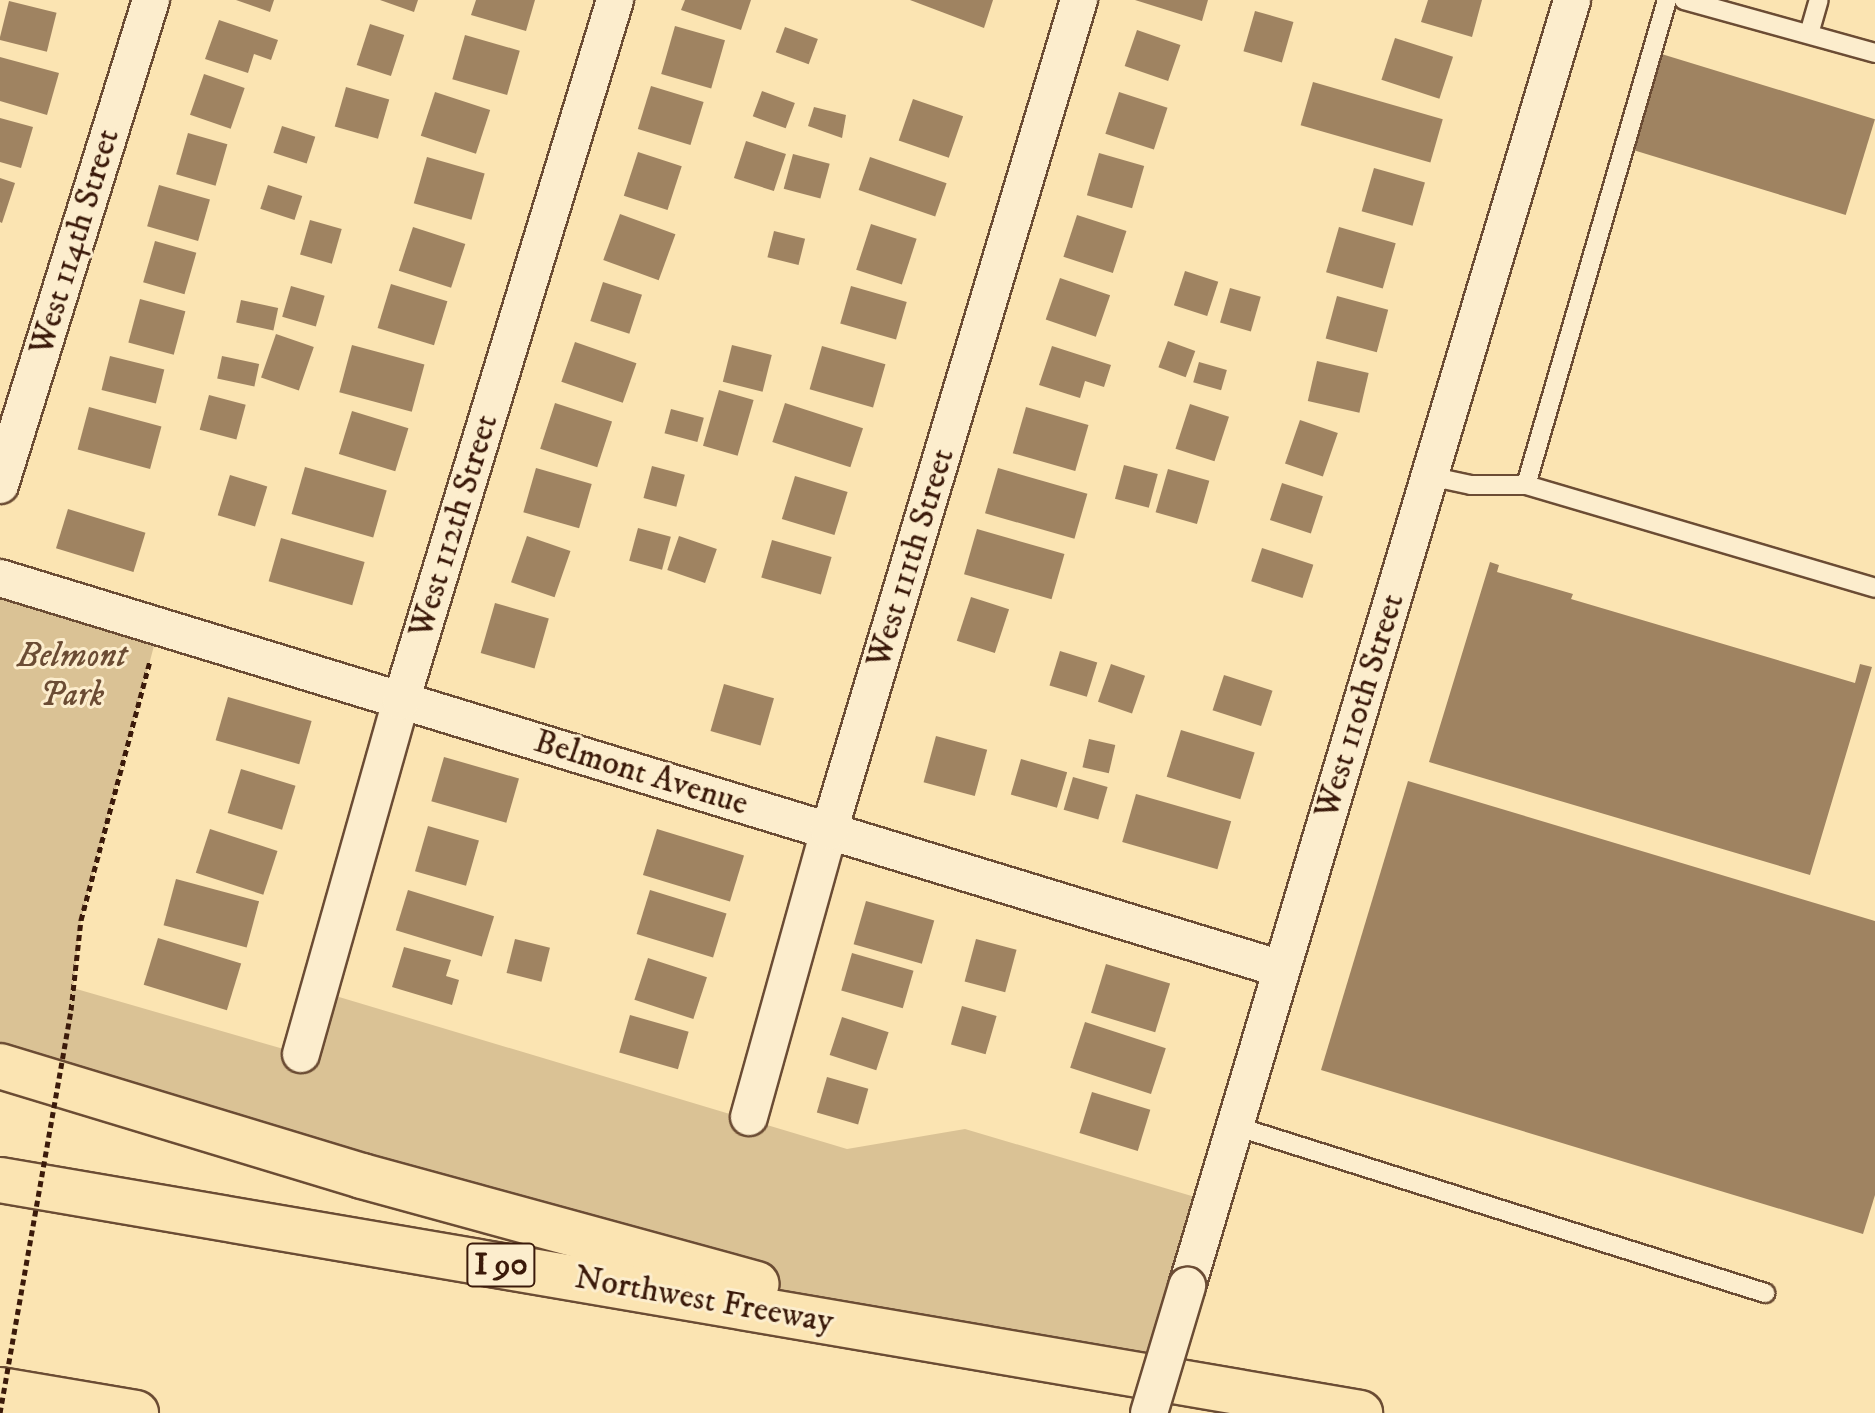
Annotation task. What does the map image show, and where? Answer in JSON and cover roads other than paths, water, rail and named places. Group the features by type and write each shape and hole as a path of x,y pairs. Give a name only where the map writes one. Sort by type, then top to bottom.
{"highway":[{"path":"0,1066 362,1176 1002,1351"},
{"name":"Northwest Freeway","path":"0,1180 1002,1351 1159,1382 1360,1413"},
{"path":"0,1390 136,1413"}],"street":[{"name":"West 114th Street","path":"0,485 151,0"},
{"name":"West 112th Street","path":"301,1054 401,701 615,0"},
{"name":"West 111th Street","path":"749,1117 829,831 1079,0"},
{"name":"West 110th Street","path":"1149,1413 1572,0"},
{"name":"Belmont Avenue","path":"0,578 1281,969"}],"lane":[{"path":"1526,485 1667,0"},
{"path":"1684,0 1875,53"},
{"path":"1809,34 1819,0"},
{"path":"1429,476 1471,485 1526,485 1875,588"},
{"path":"1235,1126 1765,1293"}],"park label":[{"name":"Belmont Park","path":"72,676"}]}
